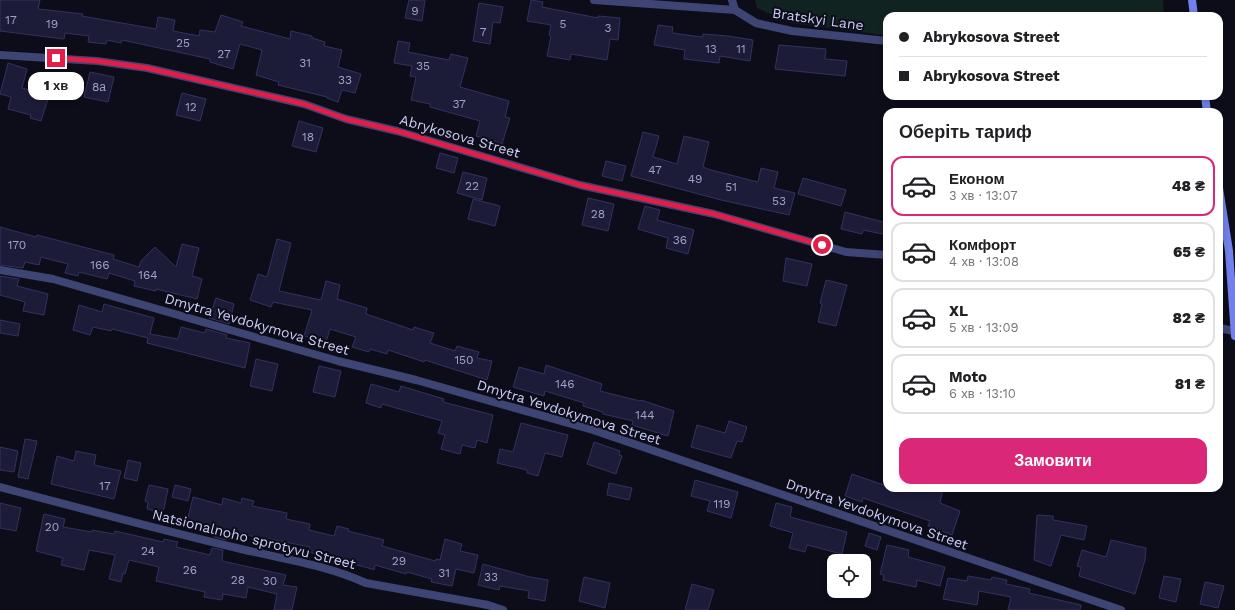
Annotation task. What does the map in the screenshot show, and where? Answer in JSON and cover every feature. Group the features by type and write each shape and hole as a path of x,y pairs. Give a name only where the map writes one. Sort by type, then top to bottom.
{"street":[{"path":"594,0 736,10 732,0"},
{"path":"1192,0 1194,12"},
{"name":"Bratskyi Lane","path":"736,10 756,23 792,30 883,41"},
{"name":"Abrykosova Street","path":"0,55 97,61 147,68 304,104 346,119 397,131 580,185 714,214 846,252 883,255"},
{"path":"1223,213 1229,251 1235,336"},
{"name":"Dmytra Yevdokymova Street","path":"0,270 53,279 338,361 416,380 593,430 1121,610"},
{"path":"1223,329 1234,331"},
{"name":"Natsionalnoho sprotyvu Street","path":"0,487 242,549 348,574 366,583 488,605 503,610"}],"green space":[{"path":"755,0 1163,0 1164,12 883,12 882,35 792,23 757,8"}],"building":[{"path":"0,0 40,0 38,9 83,14 82,16 156,29 158,17 175,20 173,31 199,36 200,30 215,32 221,15 243,22 241,26 290,39 291,31 312,36 312,38 325,42 324,46 342,50 338,67 361,74 355,93 342,90 338,102 327,97 278,85 279,82 256,75 262,50 240,44 233,69 210,62 210,59 122,40 121,43 107,40 106,44 88,42 89,36 65,33 64,39 0,31"},
{"path":"409,0 425,0 422,21 405,18"},
{"path":"531,0 543,2 542,7 598,18 598,16 620,18 618,40 610,39 607,60 571,54 570,60 547,56 551,36 549,35 551,25 527,21"},
{"path":"479,3 503,7 500,23 493,22 490,44 473,41"},
{"path":"658,25 673,27 672,33 702,37 703,34 728,36 753,40 750,61 720,56 719,63 684,59 685,50 654,45"},
{"path":"398,41 410,43 408,52 449,60 451,54 468,58 460,87 509,101 505,117 510,118 502,144 476,136 480,121 430,107 430,104 411,100 416,77 410,76 412,66 394,63"},
{"path":"779,45 826,49 825,59 847,61 845,76 775,69"},
{"path":"8,63 27,69 22,88 49,96 41,121 30,118 31,115 8,109 11,97 0,94"},
{"path":"90,72 114,77 108,102 84,97"},
{"path":"182,93 206,99 200,121 176,115"},
{"path":"299,121 323,128 316,152 292,146"},
{"path":"643,132 659,136 653,157 677,164 684,136 709,142 703,167 758,182 761,168 778,172 774,188 795,193 789,215 721,200 631,176"},
{"path":"440,153 458,158 454,173 436,168"},
{"path":"606,161 626,166 622,181 602,176"},
{"path":"463,172 487,178 482,200 457,193"},
{"path":"803,178 846,190 841,206 798,194"},
{"path":"588,198 614,204 608,231 582,225"},
{"path":"473,199 500,206 495,226 468,219"},
{"path":"645,206 660,210 657,220 694,230 688,254 666,248 668,238 638,229"},
{"path":"845,212 883,222 883,234 863,230 862,234 841,229"},
{"path":"0,227 114,255 113,259 139,267 141,261 155,247 176,267 182,244 199,248 192,276 202,279 197,299 156,289 156,291 134,286 135,281 109,273 107,279 79,272 78,276 65,273 68,264 41,257 39,265 25,262 23,268 0,265"},
{"path":"277,239 291,243 279,291 321,300 326,281 340,285 337,299 367,308 366,314 413,330 414,327 434,333 430,343 455,351 457,346 479,352 477,358 492,361 487,380 388,350 387,354 370,349 369,352 352,347 356,337 330,329 326,342 304,336 312,310 273,302 271,307 250,300 258,274 267,277"},
{"path":"786,258 812,264 807,286 783,281"},
{"path":"0,276 19,279 17,286 48,294 44,315 23,311 25,302 0,295"},
{"path":"826,280 847,285 836,326 818,322 822,304 820,303"},
{"path":"216,298 234,304 229,324 209,318"},
{"path":"104,304 154,318 150,334 178,339 181,327 205,333 206,329 227,335 226,338 250,343 245,368 147,343 148,338 112,329 111,331 93,327 90,335 73,330 79,305 102,312"},
{"path":"0,320 20,324 18,336 0,333"},
{"path":"256,359 278,364 272,391 250,386"},
{"path":"546,365 602,384 600,391 641,400 674,411 668,436 632,425 633,421 603,414 603,412 583,406 584,403 545,391 544,396 513,387 519,367 544,374"},
{"path":"319,366 341,371 335,397 313,392"},
{"path":"371,384 399,392 401,386 444,399 443,402 493,415 487,443 477,440 475,448 462,445 460,454 441,449 445,435 438,433 442,421 382,404 381,408 366,403"},
{"path":"729,421 747,427 742,442 737,441 731,458 691,447 697,425 725,433"},
{"path":"521,423 568,435 562,457 545,453 538,476 527,473 527,470 497,463 500,449 513,452"},
{"path":"25,439 37,441 28,479 18,477"},
{"path":"594,442 620,451 619,455 622,456 616,474 587,464"},
{"path":"0,447 18,451 14,472 0,470"},
{"path":"76,451 96,455 94,465 121,471 114,499 51,484 57,456 74,461"},
{"path":"128,460 141,463 137,481 124,478"},
{"path":"852,474 883,485 883,492 942,492 940,503 960,511 952,535 928,526 930,521 863,498 862,502 845,496"},
{"path":"695,480 738,492 731,518 707,511 710,501 691,496"},
{"path":"609,483 632,488 629,500 607,495"},
{"path":"149,485 168,489 163,513 147,509 148,502 145,501"},
{"path":"175,485 191,489 188,501 172,497"},
{"path":"193,497 222,505 223,498 241,503 242,498 254,501 252,506 287,513 286,519 310,524 309,530 334,536 337,526 349,529 348,531 384,540 382,546 435,561 436,559 440,560 445,539 462,544 460,551 478,555 474,573 456,569 452,586 431,582 432,579 407,572 406,574 375,565 374,570 308,552 310,547 228,531 226,540 214,537 216,530 187,522"},
{"path":"0,503 21,508 16,531 0,528"},
{"path":"776,503 792,507 790,517 847,532 842,554 807,545 805,552 789,548 793,533 770,526"},
{"path":"44,514 65,519 63,527 114,534 115,531 163,542 164,539 178,542 176,547 210,555 212,548 223,550 222,561 286,575 283,585 297,587 292,610 274,610 277,594 248,587 246,598 223,594 222,600 204,597 205,592 156,581 159,567 129,560 121,582 109,579 115,555 89,550 84,570 61,565 63,558 36,551"},
{"path":"1037,515 1053,516 1053,520 1087,526 1084,540 1061,535 1051,566 1034,560"},
{"path":"869,533 881,537 877,550 865,546"},
{"path":"1111,540 1146,548 1145,560 1135,594 1079,576 1081,567 1077,566 1082,550 1106,557"},
{"path":"887,545 909,550 908,557 945,567 940,586 917,580 916,587 883,580 884,575 880,574"},
{"path":"483,564 530,577 548,580 545,601 528,598 529,591 500,586 499,590 478,585"},
{"path":"968,576 991,580 992,577 1007,580 1006,584 1030,589 1029,593 1081,605 1080,610 1008,610 1011,597 979,591 977,605 943,599 948,578 967,581"},
{"path":"1164,576 1181,579 1176,602 1159,598"},
{"path":"584,577 610,583 605,608 579,601"},
{"path":"1205,582 1224,586 1218,608 1200,604"},
{"path":"692,584 714,590 708,610 685,610"}],"route":[{"path":"56,58 97,61 147,68 304,104 346,119 397,131 580,185 714,214 822,245"}]}
